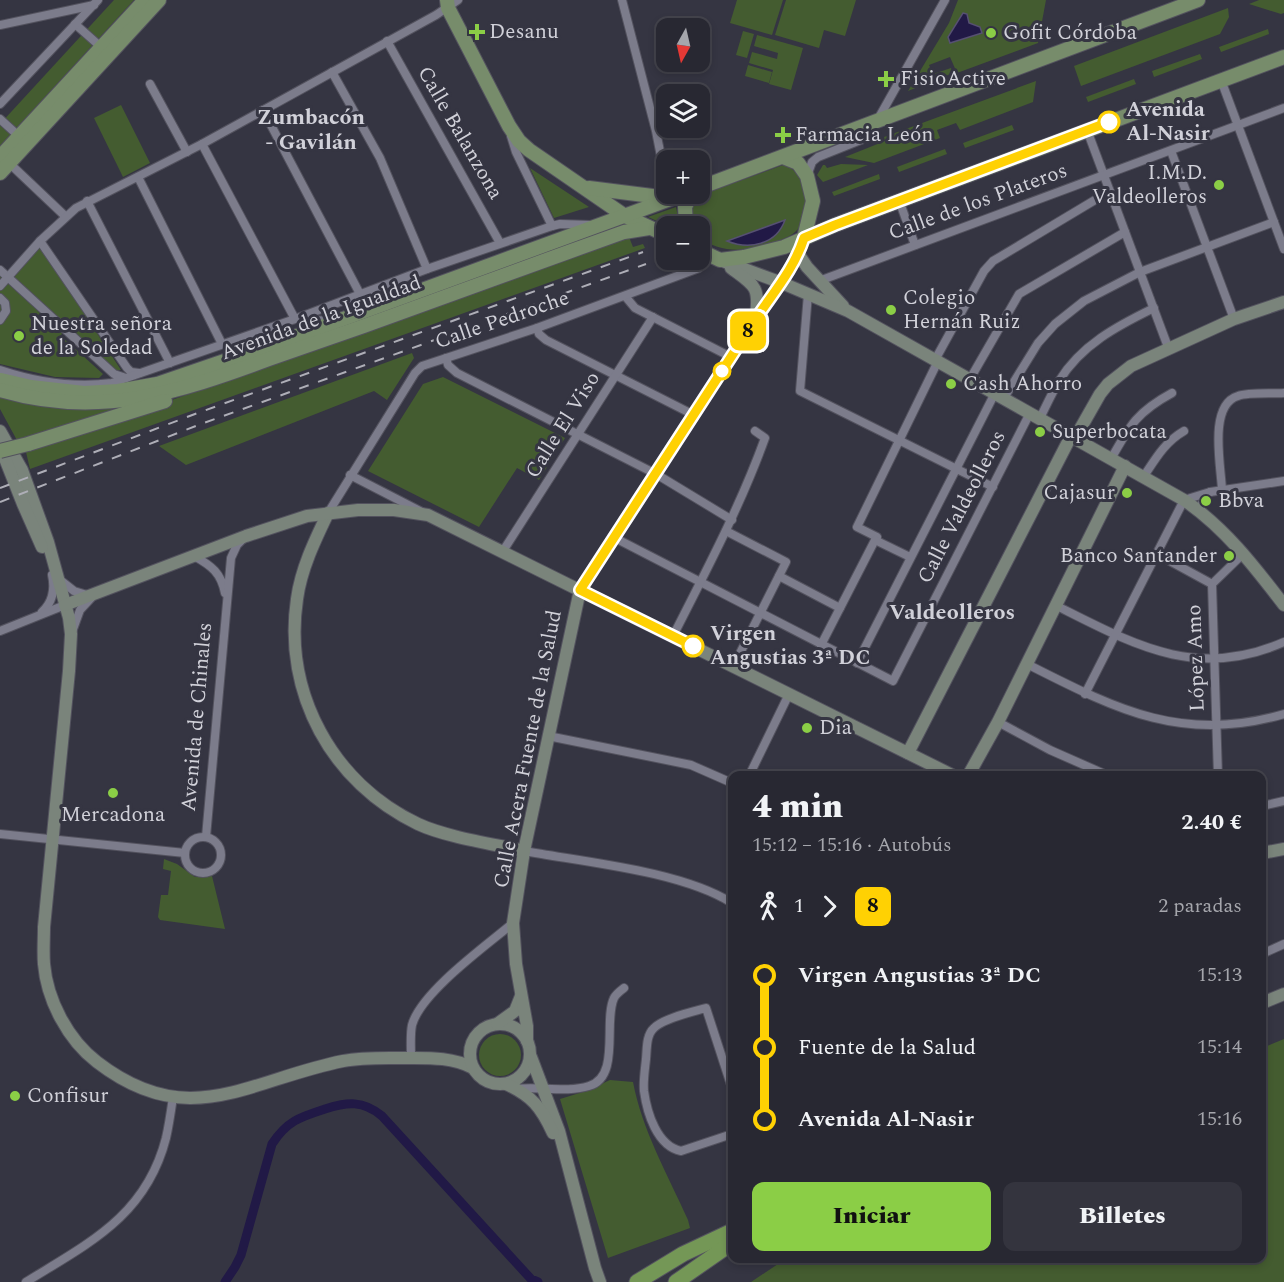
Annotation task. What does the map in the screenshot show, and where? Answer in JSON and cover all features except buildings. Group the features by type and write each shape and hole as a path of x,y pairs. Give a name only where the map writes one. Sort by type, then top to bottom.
{"highway":[{"path":"637,1282 683,1254 728,1233"},
{"path":"676,1282 728,1246"}],"main road":[{"path":"710,184 1198,0"},
{"path":"23,140 101,47 149,2"},
{"path":"3,162 149,2"},
{"path":"448,2 509,126 519,141 625,216 656,231"},
{"path":"720,260 764,253 899,200 1284,57"},
{"path":"783,157 798,163 807,176 813,201 804,238"},
{"path":"584,186 606,191 656,195"},
{"name":"Avenida de la Igualdad","path":"1,380 68,392 103,393 131,390 188,375 625,216 656,202"},
{"name":"Avenida de la Igualdad","path":"0,390 51,401 111,402 160,395 230,374 624,232 649,228"},
{"name":"Calle Acera Fuente de la Salud","path":"527,1041 513,923 524,851 580,590 755,320 782,283 798,255 804,238"},
{"path":"710,255 848,311 1184,500 1200,511 1244,553 1284,605"},
{"path":"798,255 848,311"},
{"path":"720,260 749,282 757,293 755,320"},
{"path":"908,753 1073,437 1108,384 1131,366 1168,347 1234,319 1284,302"},
{"path":"0,452 132,412 203,387 230,374"},
{"path":"0,431 22,470 34,501 65,605 71,634 54,840 44,927 44,964 49,988 58,1011 74,1039 92,1058 112,1073 135,1086 173,1097 218,1096 344,1061 375,1058 438,1058 463,1062 473,1068"},
{"path":"0,446 22,504 58,580"},
{"path":"971,771 998,722 1125,466"},
{"path":"65,605 246,536 307,516 358,510 394,510 428,515 944,771"},
{"path":"328,513 305,565 297,597 294,625 300,685 329,749 366,791 412,821 448,833 524,851"},
{"path":"1266,852 1284,849"},
{"path":"1266,1001 1284,994"},
{"path":"438,1058 459,1052 471,1044 484,1028 497,1024 514,1011 520,996"},
{"path":"497,1024 512,1026 527,1041 531,1058 559,1131 594,1268 600,1282"},
{"path":"471,1044 470,1060 482,1079 522,1091 537,1105 566,1160"},
{"path":"511,1086 526,1071 531,1058"},
{"path":"594,1268 595,1282"}],"street":[{"path":"622,0 659,150"},
{"path":"807,176 816,158 865,139 945,0"},
{"path":"0,104 96,2"},
{"path":"0,25 96,2"},
{"path":"0,286 65,216 87,201 202,144 387,41 448,2"},
{"path":"75,24 101,47"},
{"name":"Calle Balanzona","path":"387,41 500,243"},
{"path":"332,72 380,158 427,269"},
{"path":"1221,80 1284,249"},
{"path":"150,84 187,152"},
{"path":"895,88 897,101 906,110"},
{"name":"Calle de los Plateros","path":"819,281 1284,108"},
{"path":"263,110 360,294"},
{"path":"0,119 23,140"},
{"path":"509,126 516,152 552,226"},
{"path":"1087,130 1168,347"},
{"path":"202,144 295,319"},
{"path":"1171,151 1234,319"},
{"path":"3,162 65,216"},
{"path":"138,177 222,344"},
{"path":"821,645 877,537 857,527 936,361 984,271 993,261 1110,191"},
{"path":"899,200 915,245"},
{"path":"87,201 170,363"},
{"path":"615,538 857,663 956,468 1000,396 1055,324 1084,301 1140,272 1274,222"},
{"name":"Avenida de la Igualdad","path":"0,370 36,380 76,384 112,383 552,226 560,224 599,225"},
{"path":"970,379 1019,294 1125,232"},
{"path":"40,241 127,368 134,373 145,372"},
{"path":"0,270 114,374 123,378 131,377"},
{"name":"Calle Pedroche","path":"328,513 415,373 422,366 537,328 694,270"},
{"path":"808,294 800,391 993,486"},
{"path":"626,296 635,308 731,357"},
{"path":"0,298 5,303 6,311 0,320"},
{"name":"Calle Valdeolleros","path":"857,663 893,681 993,486 1035,416 1060,380 1089,347 1114,328 1154,308"},
{"name":"Calle El Viso","path":"503,551 653,317"},
{"name":"Avenida de la Igualdad","path":"295,319 333,321"},
{"path":"537,328 539,334 546,340 694,415"},
{"path":"446,358 448,365 457,373 656,474 732,520"},
{"path":"1111,459 1135,419 1143,411 1172,393"},
{"path":"1222,490 1218,422 1223,407 1236,396 1284,393"},
{"path":"672,636 732,520 753,472 765,438 755,431"},
{"path":"1144,476 1164,446 1184,431"},
{"path":"350,475 428,515"},
{"path":"1085,694 1184,500 1210,492 1284,481"},
{"path":"1200,511 1204,498 1210,492"},
{"path":"726,531 786,561 733,667"},
{"name":"Avenida de Chinales","path":"206,837 231,558 237,545 246,536"},
{"path":"875,540 910,557"},
{"name":"López Amo","path":"1218,771 1212,584 1244,553"},
{"path":"1157,554 1212,584"},
{"name":"Avenida de Chinales","path":"194,556 218,573 226,600"},
{"path":"34,618 48,607 52,598 53,578 50,563"},
{"path":"779,576 840,608"},
{"path":"58,580 74,591 87,595 97,593"},
{"path":"71,634 80,610 97,593"},
{"path":"1055,604 1115,635 1161,653 1184,657 1214,659 1260,651 1284,642"},
{"path":"0,632 65,605"},
{"path":"1027,664 1085,694 1151,719 1184,724 1216,725 1251,723 1284,714"},
{"path":"751,771 789,694"},
{"path":"998,722 1068,759 1097,771"},
{"path":"548,736 691,765 728,781"},
{"path":"1266,805 1284,801"},
{"path":"0,834 185,853"},
{"path":"206,837 217,843 221,854 220,860 213,870 196,871 188,864 185,853 190,842 206,837"},
{"path":"524,851 652,874 700,889 728,901"},
{"path":"411,1058 412,1027 415,1017 425,1003 457,968 513,923"},
{"path":"1266,952 1284,944"},
{"path":"511,1086 578,1089 593,1085 603,1077 608,1063 613,1004 617,994 624,988"},
{"path":"728,1075 706,1008 662,1022 654,1027 647,1041 644,1093 657,1132 673,1149 689,1150 728,1135"},
{"path":"723,1058 728,1056"},
{"path":"26,1282 100,1236 129,1210 155,1170 166,1138 173,1097"}],"green space":[{"path":"114,0 134,0 0,146 0,124"},
{"path":"737,0 783,0 772,35 730,23"},
{"path":"786,0 856,0 845,36 824,30 819,48 775,35"},
{"name":"Gofit Córdoba","path":"958,0 1046,0 1038,43 957,73 950,57 929,65 933,74 951,68 953,73 908,91 949,23"},
{"path":"1259,0 1284,0 1284,13 1249,4"},
{"path":"1228,8 1229,17 1220,34 1081,86 1074,66"},
{"path":"1268,29 1269,34 1221,52 1219,47"},
{"path":"743,31 754,34 747,58 736,55"},
{"path":"757,35 803,48 791,90 769,84 773,70 749,63 752,52 777,59 778,53 754,46"},
{"path":"1200,54 1202,59 1154,77 1152,71"},
{"path":"748,65 772,72 769,83 745,76"},
{"path":"1134,79 1136,84 1088,102 1086,97"},
{"path":"1036,81 1033,102 960,130 956,123 937,130 940,138 874,163 845,157 885,141 884,137"},
{"path":"121,105 150,163 123,177 94,118"},
{"path":"1012,125 1014,130 965,148 963,143"},
{"path":"945,149 947,154 899,172 897,167"},
{"path":"841,164 868,165 823,182 817,175 823,165 827,168"},
{"path":"783,165 791,168 802,182 806,212 799,228 788,237 746,249 726,249 710,244 710,216 690,216 692,204 710,204 710,192"},
{"path":"530,168 589,207 554,218"},
{"path":"879,174 880,179 834,196 832,192"},
{"path":"676,207 678,216 656,216 656,221 648,217"},
{"path":"629,237 633,247 643,244 645,248 30,469 26,452"},
{"path":"37,249 42,249 121,370 116,370 14,277"},
{"path":"0,276 103,374 99,378 55,377 0,364"},
{"path":"412,353 414,358 387,400 374,391 186,465 159,446"},
{"path":"443,377 565,438 539,480 517,468 479,527 368,471 423,384"},
{"path":"0,396 91,408 121,407 149,402 19,444 0,409"},
{"path":"164,859 177,864 195,877 212,876 225,929 160,920 158,917 161,895 168,895 171,871 163,869"},
{"path":"500,1034 515,1040 521,1055 515,1070 500,1076 485,1070 479,1055 485,1040"},
{"path":"1284,1039 1284,1282 751,1282 780,1263 1266,1263 1266,1046"},
{"path":"610,1080 633,1082 649,1135 690,1228 608,1258 560,1099"}],"shaded area":[{"path":"963,13 967,14 969,23 980,27 982,33 950,43 948,37"},
{"path":"785,220 775,235 761,243 744,245 727,241"}],"waterway":[{"path":"225,1282 241,1255 272,1144 283,1130 301,1118 348,1104 368,1107 382,1116 531,1279 538,1282"}],"railway":[{"path":"0,488 195,414 643,252"},
{"path":"0,502 201,424 646,264"}],"bus line":[{"name":"8","path":"693,646 580,590 755,320 782,283 798,255 804,238 1109,122"}],"place":[{"name":"Desanu","path":"477,32"},
{"name":"Gofit Córdoba","path":"991,33"},
{"name":"FisioActive","path":"886,79"},
{"name":"Avenida Al-Nasir","path":"1109,122"},
{"name":"Farmacia León","path":"783,135"},
{"name":"I.M.D. Valdeolleros","path":"1219,185"},
{"name":"Colegio Hernán Ruiz","path":"891,310"},
{"name":"Nuestra señora de la Soledad","path":"19,336"},
{"name":"Cash Ahorro","path":"951,384"},
{"name":"Superbocata","path":"1040,432"},
{"name":"Cajasur","path":"1127,493"},
{"name":"Bbva","path":"1206,501"},
{"name":"Banco Santander","path":"1229,556"},
{"name":"Virgen Angustias 3ª DC","path":"693,646"},
{"name":"Dia","path":"807,728"},
{"name":"Mercadona","path":"113,793"},
{"name":"Confisur","path":"15,1096"}],"district":[{"name":"Zumbacón - Gavilán","path":"311,130"},
{"name":"Valdeolleros","path":"952,612"}]}
